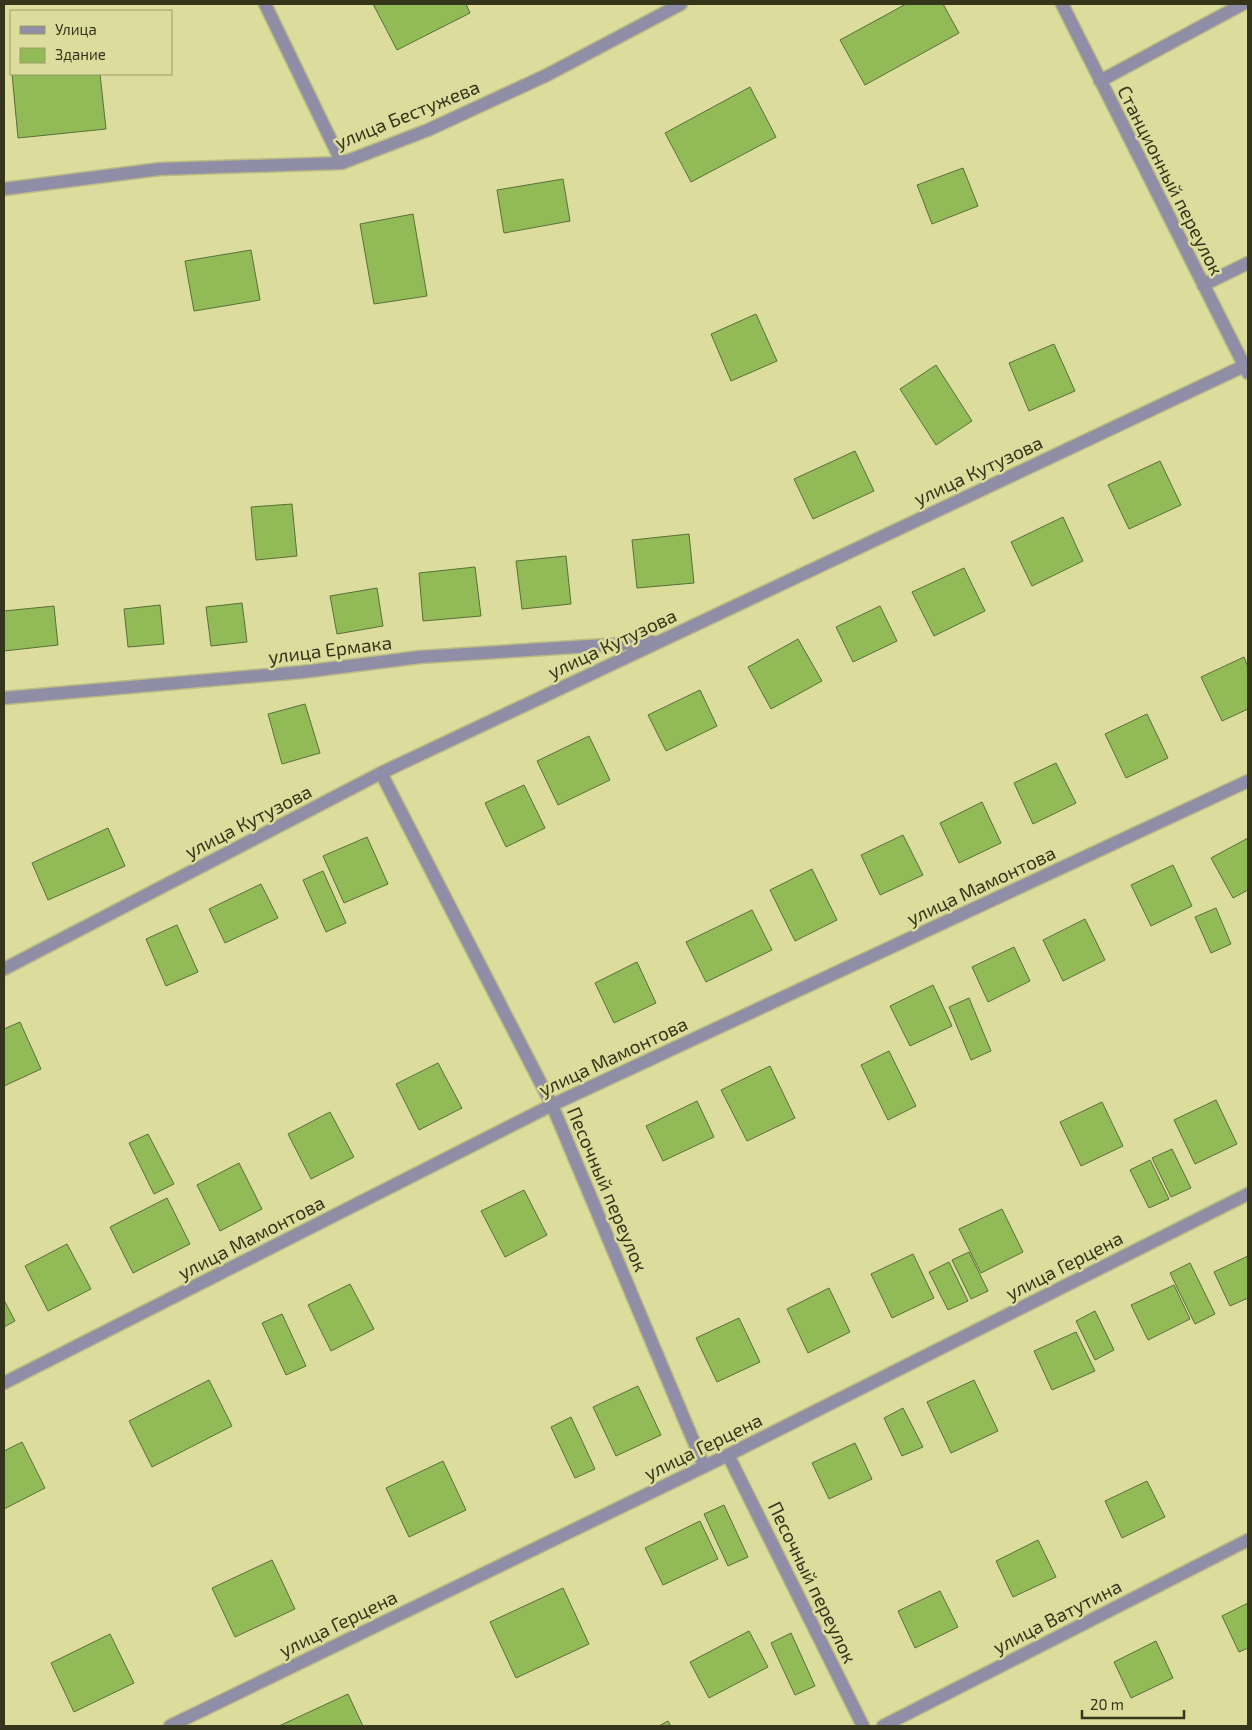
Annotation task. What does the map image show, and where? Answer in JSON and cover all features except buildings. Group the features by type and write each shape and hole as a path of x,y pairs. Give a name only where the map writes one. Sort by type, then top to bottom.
{"street":[{"path":"265,4 342,163"},
{"name":"улица Бестужева","path":"4,189 160,169 342,163 428,130 547,75 681,4"},
{"name":"Станционный переулок","path":"1062,4 1246,369"},
{"path":"1100,81 1243,4"},
{"path":"1203,284 1248,263"},
{"name":"улица Кутузова","path":"4,969 381,773 1246,369"},
{"name":"улица Ермака","path":"4,698 302,672 420,657 660,642"},
{"name":"Песочный переулок","path":"381,773 552,1105 704,1466"},
{"name":"улица Мамонтова","path":"4,1383 552,1105 1248,781"},
{"name":"улица Герцена","path":"170,1726 728,1455 1248,1194"},
{"name":"Песочный переулок","path":"728,1455 863,1726"},
{"name":"улица Ватутина","path":"883,1726 1248,1540"}]}
